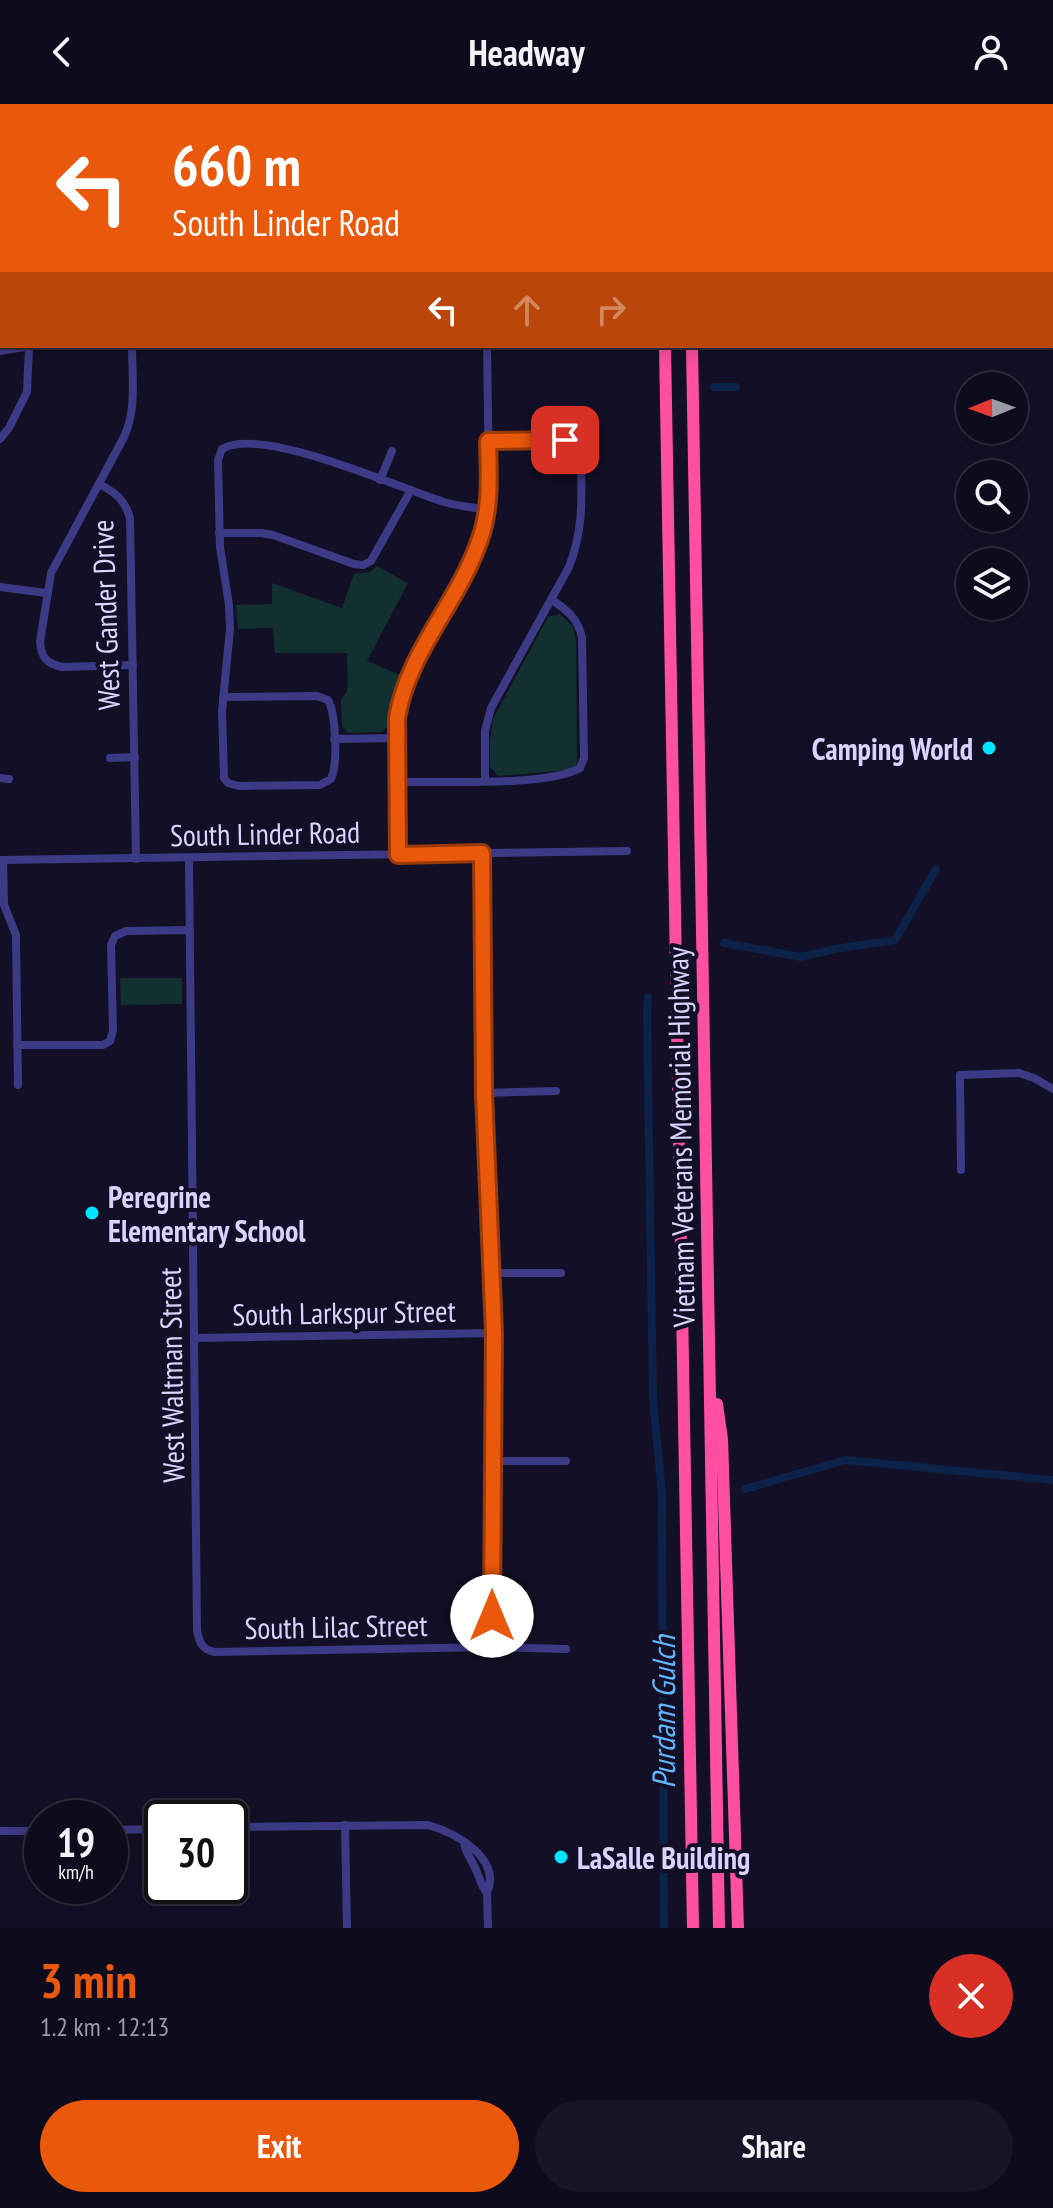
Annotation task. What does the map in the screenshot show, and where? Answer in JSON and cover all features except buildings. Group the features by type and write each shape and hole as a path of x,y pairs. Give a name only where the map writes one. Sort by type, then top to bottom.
{"highway":[{"name":"Vietnam Veterans Memorial Highway","path":"665,348 693,1928"},
{"name":"Vietnam Veterans Memorial Highway","path":"692,348 719,1928"},
{"path":"710,1348 722,1439 738,1928"}],"street":[{"path":"0,439 27,392 31,348"},
{"path":"132,348 130,420 124,437 51,573 40,651 45,660 62,667 133,665"},
{"path":"398,855 396,738 399,707 407,680 474,555 487,510 487,348"},
{"path":"485,781 485,731 491,708 569,567 578,544 581,524 581,450 575,443 565,440 488,441"},
{"path":"223,697 317,696 328,700 333,711 334,768 331,779 320,785 239,786 228,783 223,773 223,697 230,629 219,533 218,460 222,449 232,445 281,446 448,503 487,510"},
{"path":"380,480 392,451"},
{"name":"West Gander Drive","path":"99,484 123,501 130,518 136,859"},
{"path":"219,533 273,535 363,565 371,561 411,490"},
{"path":"0,587 46,593"},
{"path":"397,782 485,781 570,774 580,768 584,758 580,626 574,616 551,599"},
{"path":"334,739 396,738"},
{"path":"110,758 135,757"},
{"name":"South Linder Road","path":"1,860 627,851"},
{"path":"482,853 484,1093 494,1333 492,1647"},
{"name":"West Waltman Street","path":"189,858 197,1630 204,1649"},
{"path":"1,860 4,905 16,935 18,1085"},
{"path":"17,1045 103,1045 110,1041 113,1031 111,945 115,936 126,931 190,930"},
{"path":"961,1170 960,1075 1019,1073 1053,1089"},
{"path":"484,1093 556,1091"},
{"path":"492,1273 561,1273"},
{"name":"South Larkspur Street","path":"194,1338 494,1333"},
{"path":"493,1461 566,1461"},
{"name":"South Lilac Street","path":"204,1649 215,1652 492,1647 566,1649"},
{"path":"345,1825 347,1928"},
{"path":"248,1827 428,1825 452,1834 464,1842 465,1852 487,1893 488,1928"},
{"path":"0,1831 24,1831"}],"green space":[{"path":"377,566 408,583 367,661 400,675 388,727 382,732 348,733 342,726 341,699 348,685 347,653 275,653 273,628 238,629 236,605 272,604 272,583 342,608 354,574 370,572"},
{"path":"560,614 573,627 576,641 577,764 570,770 498,776 490,767 493,719 548,617"},
{"path":"120,978 182,978 182,1004 121,1005"}],"waterway":[{"path":"714,387 736,387"},
{"path":"724,943 801,957 895,940 936,869"},
{"path":"648,997 653,1399 662,1495 664,1928"},
{"name":"Purdam Gulch","path":"745,1489 845,1460 1053,1480"}],"place":[{"name":"Camping World","path":"989,748"},
{"name":"Peregrine Elementary School","path":"92,1213"},
{"name":"LaSalle Building","path":"561,1857"}],"route":[{"path":"492,1616 494,1333 484,1093 482,853 398,855 397,718 411,670 480,540 488,496 488,441 565,440"}]}
